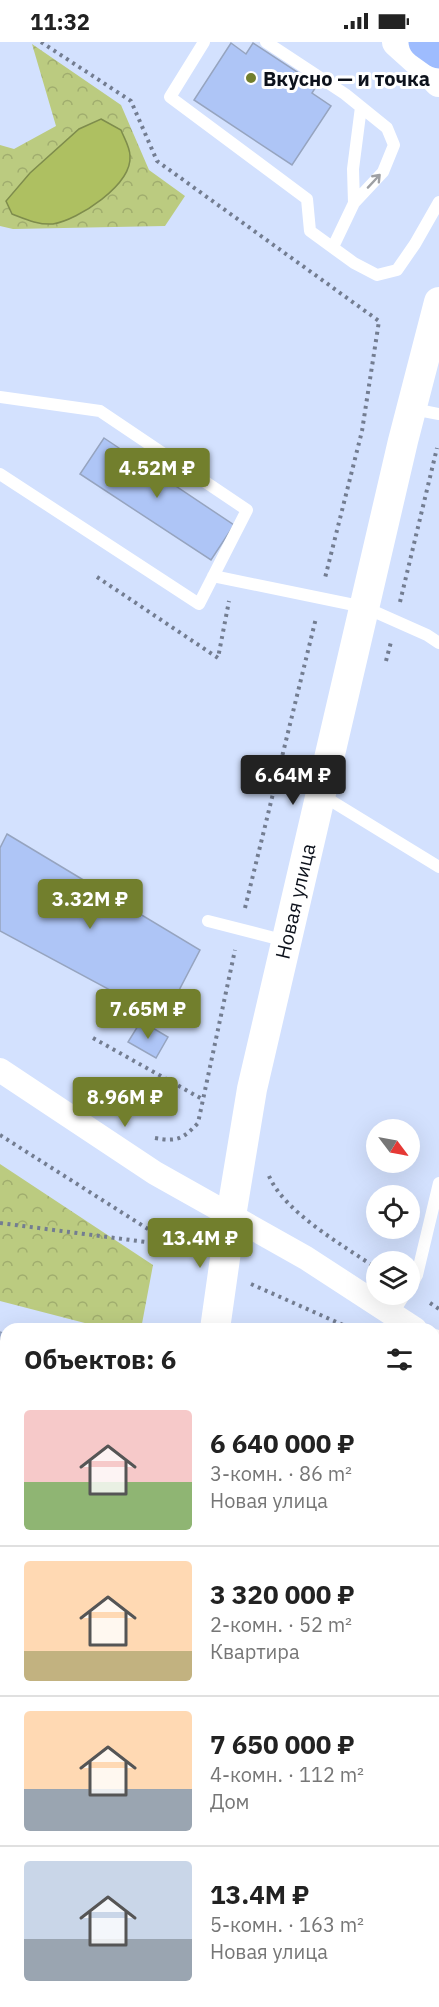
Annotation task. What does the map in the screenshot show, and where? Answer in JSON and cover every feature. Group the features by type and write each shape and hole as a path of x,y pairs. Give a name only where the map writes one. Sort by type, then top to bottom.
{"highway":[{"path":"425,42 439,52"}],"street":[{"path":"397,42 439,82"},
{"name":"Новая улица","path":"216,1323 252,1089 364,607 425,411 439,302"},
{"path":"0,1070 155,1173 306,1258 366,1288"},
{"path":"399,1305 411,1323"}],"lane":[{"path":"204,42 170,97 307,200 310,231 354,263 377,274 397,270 439,202"},
{"path":"266,42 345,94 387,128 394,145 383,172 354,203 333,248"},
{"path":"354,203 353,169 361,107"},
{"path":"0,398 100,411 247,510 200,604 0,474"},
{"path":"213,576 364,607 427,634 439,643"},
{"path":"320,794 439,867"},
{"path":"208,921 286,941"},
{"path":"420,1262 439,1183"}],"path":[{"path":"41,42 131,101 157,161 379,321 362,431 240,929 198,1123 188,1134 173,1141 155,1139 148,1135"},
{"path":"97,577 218,658 230,597"},
{"path":"93,1038 202,1099"},
{"path":"0,1135 173,1245 0,1223"},
{"path":"269,1169 269,1178 282,1198 366,1261"},
{"path":"251,1284 339,1323"}],"green space":[{"path":"32,44 121,105 149,170 185,196 165,226 13,229 0,226 0,145 14,149 56,126"},
{"path":"0,1164 153,1265 142,1323 85,1323 0,1301"}],"shaded area":[{"path":"101,119 121,130 130,153 128,167 113,189 76,216 53,224 37,223 12,214 6,201 30,173 79,129"}],"building":[{"path":"231,43 246,54 253,43 317,85 312,93 331,106 292,165 194,100"},
{"path":"104,438 234,525 211,560 80,474"},
{"path":"7,834 200,950 164,1019 0,931 0,848"},
{"path":"141,1021 168,1037 156,1058 128,1042"}],"place":[{"name":"Вкусно — и точка","path":"251,78"}]}
